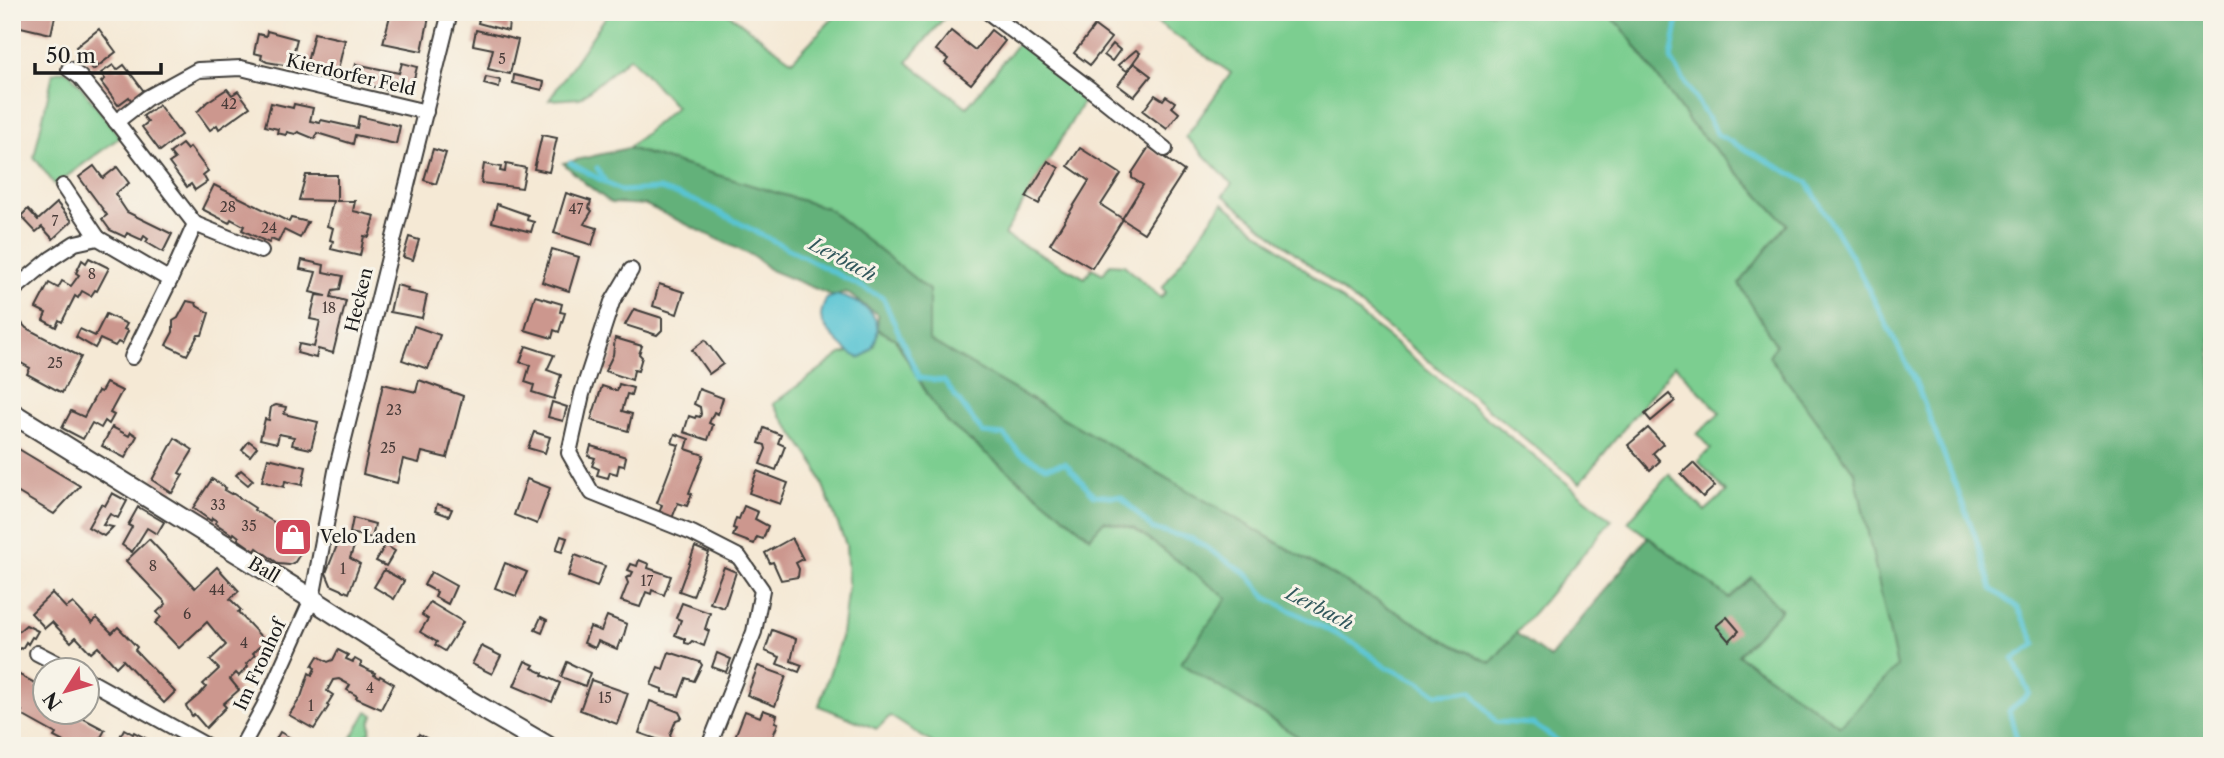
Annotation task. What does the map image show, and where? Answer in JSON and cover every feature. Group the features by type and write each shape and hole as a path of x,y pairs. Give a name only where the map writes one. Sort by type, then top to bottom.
{"main road":[{"name":"Ball","path":"12,413 544,745"}],"street":[{"name":"Hecken","path":"312,599 335,471 450,12"},
{"path":"988,12 1165,149"},
{"name":"Kierdorfer Feld","path":"117,122 147,98 198,70 241,68 426,112"},
{"path":"69,69 80,77 117,122 195,224 261,251"},
{"path":"62,186 98,238 170,280"},
{"path":"132,357 195,224"},
{"path":"12,291 52,257 75,243 98,238"},
{"path":"631,270 612,302 582,394 569,453 592,493 692,533 739,557 762,590 754,632 709,746"},
{"name":"Im Fronhof","path":"242,746 264,706 312,599"},
{"path":"37,653 43,656"},
{"path":"102,688 206,746"}],"green space":[{"path":"609,12 726,12 792,61 839,12 949,12 907,62 967,107 1018,43 1088,94 1004,235 1085,278 1092,268 1103,274 1110,264 1124,265 1161,298 1166,292 1162,288 1223,203 1612,520 1491,663 1453,645 929,340 827,208 628,148 676,107 630,57 580,98 549,100"},
{"path":"1141,12 1601,12 1621,26 1691,124 1787,224 1740,284 1776,345 1769,356 1855,473 1898,668 1840,726 1738,655 1781,609 1729,598 1628,522 1669,474 1705,511 1726,492 1698,461 1711,449 1697,434 1720,413 1675,365 1580,483 1223,195 1232,184 1186,137 1231,73"},
{"path":"1601,12 2212,12 2212,746 1313,746 1181,663 1227,598 1134,528 1104,521 1090,537 948,423 927,394 896,339 877,329 878,315 846,292 833,296 770,270 755,257 646,205 611,203 563,163 628,148 827,208 929,290 929,340 1453,645 1491,663 1516,633 1550,658 1648,537 1729,598 1752,578 1781,610 1738,655 1840,726 1897,667 1855,473 1769,356 1776,345 1739,284 1787,224 1691,124 1621,26"},
{"path":"64,70 71,74 120,137 55,185 34,157 53,73"},
{"path":"877,329 895,339 927,394 948,423 1090,536 1104,521 1134,528 1228,598 1181,663 1313,746 937,746 890,716 877,729 819,706 842,634 848,585 846,545 815,465 773,404 841,354 874,346"},
{"path":"367,711 374,715 370,732 360,737 356,746 347,746"}],"water":[{"path":"837,295 865,307 876,322 875,343 860,358 836,340 822,321 821,314 826,299"}],"building":[{"path":"12,12 56,12 51,34 12,25"},
{"path":"391,12 430,12 422,51 383,43"},
{"path":"481,12 510,12 508,31 478,23"},
{"path":"1095,26 1111,38 1090,65 1074,53"},
{"path":"99,29 116,52 93,70 76,47"},
{"path":"476,30 518,40 510,74 488,69 493,49 473,45"},
{"path":"991,30 1005,41 971,84 945,63 948,59 936,50 951,31 975,50"},
{"path":"267,31 297,39 290,66 267,62 261,59 262,55 254,53 258,34 266,36"},
{"path":"314,33 345,40 336,78 305,71"},
{"path":"1113,44 1120,50 1112,61 1104,55"},
{"path":"1136,50 1140,53 1127,71 1118,65"},
{"path":"402,63 417,67 411,90 388,86 387,90 352,81 356,64 399,73"},
{"path":"1134,63 1151,76 1134,97 1118,85"},
{"path":"113,65 117,70 124,65 146,94 133,103 129,97 118,105 101,82 105,79 101,73"},
{"path":"514,75 544,82 542,90 513,83"},
{"path":"486,77 500,80 499,88 484,84"},
{"path":"227,89 232,95 238,91 250,107 219,129 217,125 210,130 197,112"},
{"path":"1155,95 1163,100 1166,96 1175,102 1172,107 1179,113 1167,129 1143,111"},
{"path":"271,103 293,108 294,104 313,108 310,121 320,123 321,120 357,128 359,116 400,126 396,144 355,135 353,144 317,133 315,139 298,132 287,132 286,135 277,133 278,129 265,126"},
{"path":"159,105 181,135 160,151 142,127 148,122 143,116"},
{"path":"542,135 557,138 549,172 534,169"},
{"path":"182,144 187,150 190,147 208,171 203,175 207,182 195,190 191,184 187,187 169,163 175,159 170,153"},
{"path":"1149,147 1184,171 1144,233 1122,219 1143,185 1132,178 1132,173"},
{"path":"1080,148 1121,174 1101,205 1123,219 1092,268 1050,244 1089,181 1068,166"},
{"path":"433,149 446,153 436,184 424,180"},
{"path":"1048,161 1059,168 1039,204 1026,197"},
{"path":"484,164 501,167 500,171 505,172 506,164 526,168 522,188 481,183"},
{"path":"94,166 103,178 117,167 129,183 115,194 127,212 172,234 163,252 146,242 148,239 144,236 142,240 127,233 125,237 110,230 102,219 107,215 79,177"},
{"path":"306,175 337,175 337,201 355,201 353,211 375,216 369,237 364,236 360,256 331,249 333,228 327,226 333,201 299,200"},
{"path":"214,185 289,222 291,218 308,222 300,238 284,230 278,242 271,239 269,243 242,230 244,226 231,219 229,223 202,209"},
{"path":"566,193 591,201 589,208 592,211 584,224 597,228 592,245 554,233"},
{"path":"57,203 72,221 53,239 42,227 36,232 21,216 28,209 38,220"},
{"path":"497,204 528,215 527,220 534,222 531,232 492,222"},
{"path":"409,237 419,240 413,260 403,257"},
{"path":"552,249 579,257 569,291 542,282"},
{"path":"89,258 109,268 97,291 91,296 82,291 78,298 75,296 62,322 59,320 56,327 43,320 46,313 36,308 49,283 58,288 62,281 71,286 79,275 76,273 82,260 86,263"},
{"path":"302,260 324,265 323,272 343,276 340,289 333,290 331,297 346,301 333,353 318,349 316,358 297,353 299,344 314,347 320,321 310,319 316,295 326,296 310,292 316,272 300,269"},
{"path":"659,284 684,292 677,314 653,306"},
{"path":"396,285 408,288 407,291 427,295 422,318 390,312"},
{"path":"535,296 562,304 560,312 565,313 559,332 554,330 552,338 525,330"},
{"path":"187,301 196,303 209,313 202,335 198,335 187,355 166,345 173,332 173,321 178,318"},
{"path":"634,309 662,318 662,330 657,335 625,325"},
{"path":"12,312 26,328 81,357 62,393 27,374 30,368 12,358"},
{"path":"106,314 127,324 124,329 128,331 122,344 118,342 115,346 100,339 95,348 76,337 80,329 95,336"},
{"path":"414,326 440,335 428,369 402,360"},
{"path":"615,338 642,346 638,371 634,370 632,380 605,371 613,355"},
{"path":"705,340 723,364 709,374 692,350"},
{"path":"526,346 554,355 547,370 561,375 554,399 532,392 534,385 525,382 530,365 520,362"},
{"path":"419,380 463,396 447,458 422,452 419,463 403,459 397,483 363,474 383,384 416,392"},
{"path":"106,383 122,391 110,413 114,415 109,424 105,421 101,428 92,423 83,439 62,428 71,411 84,417 98,391 101,392"},
{"path":"619,384 633,388 631,395 627,394 622,411 632,414 628,431 591,420 602,386 617,391"},
{"path":"699,389 723,398 718,414 714,412 709,423 713,425 708,440 684,432 689,416 700,417 700,407 694,404"},
{"path":"1669,394 1675,401 1651,421 1645,414"},
{"path":"552,402 567,407 563,421 548,417"},
{"path":"271,407 286,407 284,414 318,422 311,449 292,445 294,437 279,434 277,443 260,439 265,419 269,420"},
{"path":"112,427 129,436 131,432 137,436 125,458 102,446"},
{"path":"764,428 781,435 778,443 785,446 776,470 760,464 766,449 765,445 759,443"},
{"path":"1648,428 1663,444 1653,453 1660,461 1650,470 1628,445"},
{"path":"534,432 550,437 545,453 528,448"},
{"path":"675,434 689,439 686,449 704,455 689,493 692,494 687,506 678,503 671,521 658,516 662,505 657,503 679,445 672,443"},
{"path":"175,438 193,450 179,473 183,475 172,493 152,480"},
{"path":"249,441 257,447 250,456 242,450"},
{"path":"12,445 80,486 54,514 12,489"},
{"path":"591,446 626,457 624,466 619,465 617,474 610,472 608,478 597,475 599,469 592,466 595,458 588,456"},
{"path":"268,458 306,467 302,485 285,481 284,487 262,481"},
{"path":"1693,463 1715,486 1703,497 1681,474"},
{"path":"241,470 253,480 248,485 236,475"},
{"path":"757,471 788,483 780,504 749,493"},
{"path":"212,479 226,488 224,490 285,529 305,546 295,562 289,565 279,564 257,548 255,551 234,533 233,535 215,523 217,521 212,518 211,521 193,508"},
{"path":"527,479 550,488 537,524 514,515"},
{"path":"112,493 127,501 118,518 110,514 103,525 113,527 104,536 88,527 101,504 105,506"},
{"path":"437,504 452,509 449,516 435,511"},
{"path":"744,506 758,512 755,519 768,526 763,539 757,537 754,544 733,536 736,518 739,519"},
{"path":"138,507 164,522 157,534 147,528 132,552 122,545 132,527 128,525"},
{"path":"353,518 375,524 372,538 350,533"},
{"path":"561,536 567,538 562,552 556,550"},
{"path":"340,538 355,544 350,558 360,564 349,593 331,585 326,573"},
{"path":"792,538 803,559 796,563 799,569 798,577 781,580 773,562 770,563 765,553"},
{"path":"149,539 195,588 217,567 239,591 230,599 241,610 238,612 265,641 253,653 255,655 239,676 236,673 230,679 239,690 223,704 226,707 206,728 194,714 192,716 186,706 200,694 206,687 203,684 219,669 210,660 226,645 207,622 179,648 155,623 161,617 157,612 166,604 126,561"},
{"path":"385,545 395,551 386,566 376,561"},
{"path":"695,547 709,553 693,596 679,591"},
{"path":"575,555 605,566 597,587 568,576"},
{"path":"639,560 649,564 648,568 671,576 664,595 652,590 651,594 646,592 640,607 621,601 628,583 626,578 633,572 628,570 631,564 637,566"},
{"path":"505,563 527,572 516,596 495,588"},
{"path":"724,567 736,572 724,608 710,603"},
{"path":"384,570 404,581 394,599 374,587"},
{"path":"431,572 456,586 448,604 435,597 437,592 424,585"},
{"path":"52,593 66,608 73,603 92,623 97,618 112,633 118,627 137,647 135,650 175,692 164,703 123,660 116,667 98,647 91,653 76,637 71,642 52,622 45,628 31,613"},
{"path":"430,602 463,622 445,651 435,645 437,642 420,632 428,619 422,615"},
{"path":"682,603 710,613 705,629 709,631 704,646 692,641 685,643 685,639 675,635 681,620 676,618"},
{"path":"607,616 627,624 617,649 598,641 595,648 584,643 590,627 601,631"},
{"path":"541,617 547,620 542,633 535,630"},
{"path":"1727,617 1739,631 1729,641 1716,626"},
{"path":"26,625 38,631 28,644 26,642 12,657 12,637"},
{"path":"772,630 796,639 791,661 802,665 799,672 777,664 780,657 765,651"},
{"path":"481,646 501,656 492,674 472,664"},
{"path":"338,650 348,655 346,659 353,662 355,659 362,663 360,666 375,673 374,675 394,684 381,709 356,698 357,696 347,690 350,685 339,679 333,680 327,691 333,695 327,705 329,706 314,729 289,715 301,697 309,673 312,675 315,668 312,666 318,656 328,662 333,660"},
{"path":"669,652 702,665 694,681 686,678 679,696 662,692 662,689 651,685 658,667 663,669"},
{"path":"717,653 731,659 726,672 712,667"},
{"path":"525,661 534,665 532,668 543,673 542,675 560,683 552,702 514,686"},
{"path":"567,662 590,673 585,686 561,677"},
{"path":"758,666 786,676 775,706 747,695"},
{"path":"12,671 32,681 32,721 20,714 22,711 12,705"},
{"path":"591,680 628,693 617,724 580,710"},
{"path":"650,701 679,712 682,718 676,720 670,735 673,741 667,743 674,746 664,746 665,742 639,733"},
{"path":"763,710 777,715 775,722 778,723 772,739 768,738 765,746 744,746 733,742 745,711 760,717"},
{"path":"42,726 97,726 105,730 96,746 71,746 54,737 56,734"},
{"path":"124,729 155,743 153,746 115,746"},
{"path":"280,732 305,746 272,746"},
{"path":"419,734 433,742 431,746 413,746"}],"waterway":[{"path":"1679,12 1671,59 1718,135 1807,182 1855,263 1915,380 1976,538 1992,589 2017,607 2036,644 2013,659 2029,693 2009,711 2019,746"},
{"name":"Lerbach","path":"570,163 621,191 660,189 699,202 883,298 919,378 944,381 983,433 1004,435 1020,453 1046,467 1065,463 1094,495 1121,497 1153,529 1193,539 1247,574 1267,598 1357,645 1384,666 1419,682 1437,694 1472,692 1496,722 1533,724 1565,746"},
{"path":"597,168 605,181"},
{"name":"Lerbach","path":"1584,746 1595,746"}],"place":[{"name":"Velo Laden","path":"293,537"}]}
